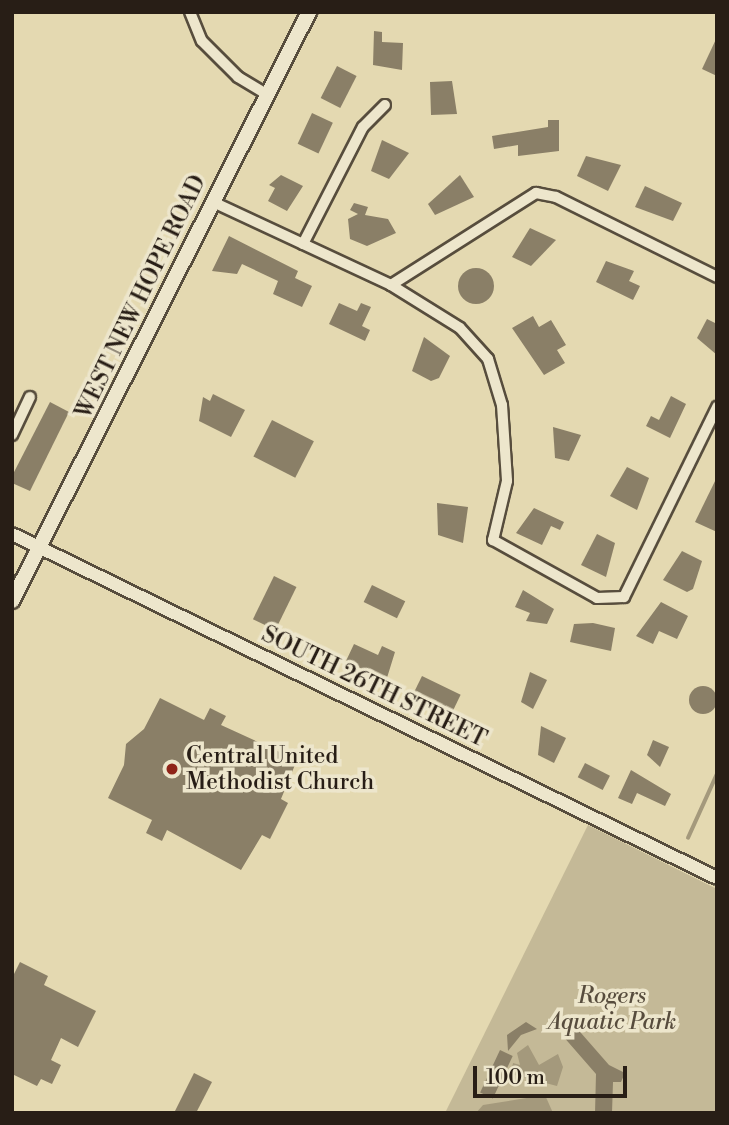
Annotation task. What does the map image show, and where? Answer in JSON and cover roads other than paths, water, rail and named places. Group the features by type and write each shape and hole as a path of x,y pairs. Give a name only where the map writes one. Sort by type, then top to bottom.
{"main road":[{"name":"WEST NEW HOPE ROAD","path":"12,601 309,12"}],"street":[{"path":"190,12 202,41 238,77 268,95"},
{"path":"303,244 363,127 384,105"},
{"path":"391,285 528,196 556,197 717,276"},
{"path":"214,202 391,285 460,328 488,359 508,446 493,540 597,598 624,597 717,407"},
{"path":"12,435 30,397"},
{"name":"SOUTH 26TH STREET","path":"12,534 717,878"}],"waterway":[{"path":"688,838 717,774"}],"place":[{"name":"Central United Methodist Church","path":"172,769"}],"park label":[{"name":"Rogers Aquatic Park","path":"612,1009"}]}
